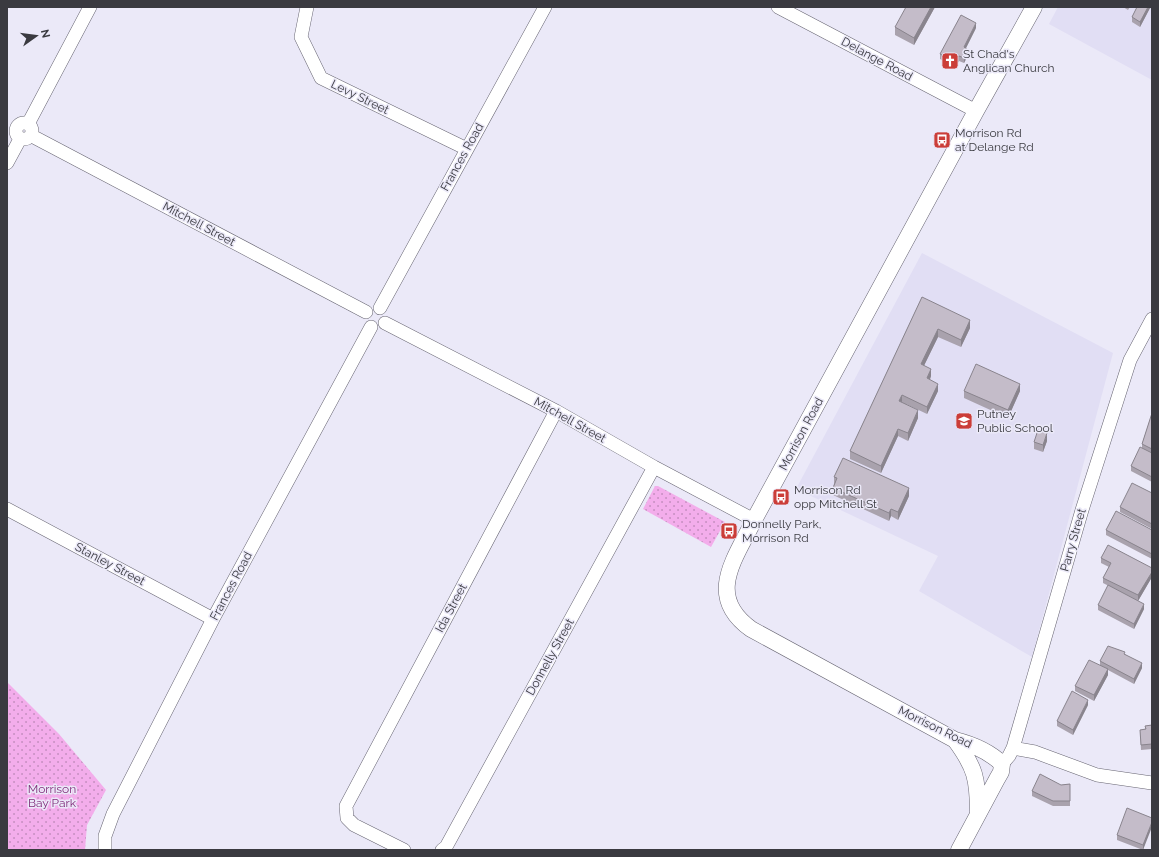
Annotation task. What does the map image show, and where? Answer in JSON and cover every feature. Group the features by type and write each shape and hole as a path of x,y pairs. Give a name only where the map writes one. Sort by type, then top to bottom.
{"street":[{"path":"7,163 21,129 90,7"},
{"name":"Levy Street","path":"307,7 301,37 321,78 467,149"},
{"name":"Frances Road","path":"380,308 545,7"},
{"name":"Delange Road","path":"778,7 976,110"},
{"name":"Morrison Road","path":"1002,764 996,758 979,749 955,740 772,641 741,622 728,604 726,590 728,573 754,520 976,110 1034,7"},
{"name":"Mitchell Street","path":"21,129 366,312"},
{"path":"373,307 380,308 385,313 385,323 380,328 371,327 365,321 366,312 373,307"},
{"name":"Parry Street","path":"1002,764 1009,756 1013,748 1082,510 1130,360 1152,319"},
{"name":"Mitchell Street","path":"385,323 556,411 654,467 754,520"},
{"name":"Frances Road","path":"105,850 105,836 113,814 213,619 371,327"},
{"name":"Ida Street","path":"404,850 354,825 347,818 346,806 556,411"},
{"name":"Donnelly Street","path":"444,848 654,467"},
{"name":"Stanley Street","path":"7,509 213,619"},
{"path":"955,740 971,762 974,770 978,788 978,815"},
{"path":"1013,748 1035,752 1097,775 1152,783"},
{"path":"959,850 1001,772 1002,764"}],"shaded area":[{"path":"1058,7 1152,7 1152,80 1049,24"},
{"name":"Putney Public School","path":"922,253 1113,353 1032,657 919,591 938,556 796,489"}],"green space":[{"path":"655,486 658,486 725,522 711,547 643,509"},
{"name":"Morrison Bay Park","path":"7,682 59,734 106,790 87,825 85,850 7,850"}],"building":[{"path":"906,7 931,7 914,38 895,27"},
{"path":"1137,7 1148,7 1140,22 1132,17"},
{"path":"961,15 976,23 964,47 968,50 964,58 959,56 955,62 940,54"},
{"path":"922,297 970,320 961,340 938,329 921,364 931,369 927,378 938,384 927,407 902,395 899,401 918,410 908,433 898,429 881,466 850,451"},
{"path":"976,364 1020,384 1008,410 964,391"},
{"path":"1152,413 1152,449 1142,444"},
{"path":"1038,430 1047,433 1043,445 1034,442"},
{"path":"1140,447 1152,453 1152,477 1131,466"},
{"path":"843,458 909,488 898,512 891,509 889,513 833,488 837,478 834,477"},
{"path":"1132,483 1152,493 1152,524 1120,507"},
{"path":"1116,511 1152,530 1152,554 1106,530"},
{"path":"1108,545 1152,568 1152,572 1138,595 1103,578 1111,563 1101,558"},
{"path":"1108,585 1144,604 1134,624 1098,605"},
{"path":"1108,646 1125,652 1124,654 1142,663 1134,679 1100,661"},
{"path":"1089,660 1108,669 1094,695 1075,686"},
{"path":"1072,691 1088,700 1073,730 1057,721"},
{"path":"1152,725 1152,744 1141,745 1140,730 1146,729 1145,726"},
{"path":"1040,774 1061,785 1070,784 1070,801 1053,801 1032,791"},
{"path":"1127,808 1152,818 1152,822 1143,845 1117,835"}],"place":[{"name":"St Chad's Anglican Church","path":"950,61"},
{"name":"Morrison Rd at Delange Rd","path":"942,140"},
{"name":"Putney Public School","path":"964,421"},
{"name":"Morrison Rd opp Mitchell St","path":"781,497"},
{"name":"Donnelly Park, Morrison Rd","path":"729,531"}]}
